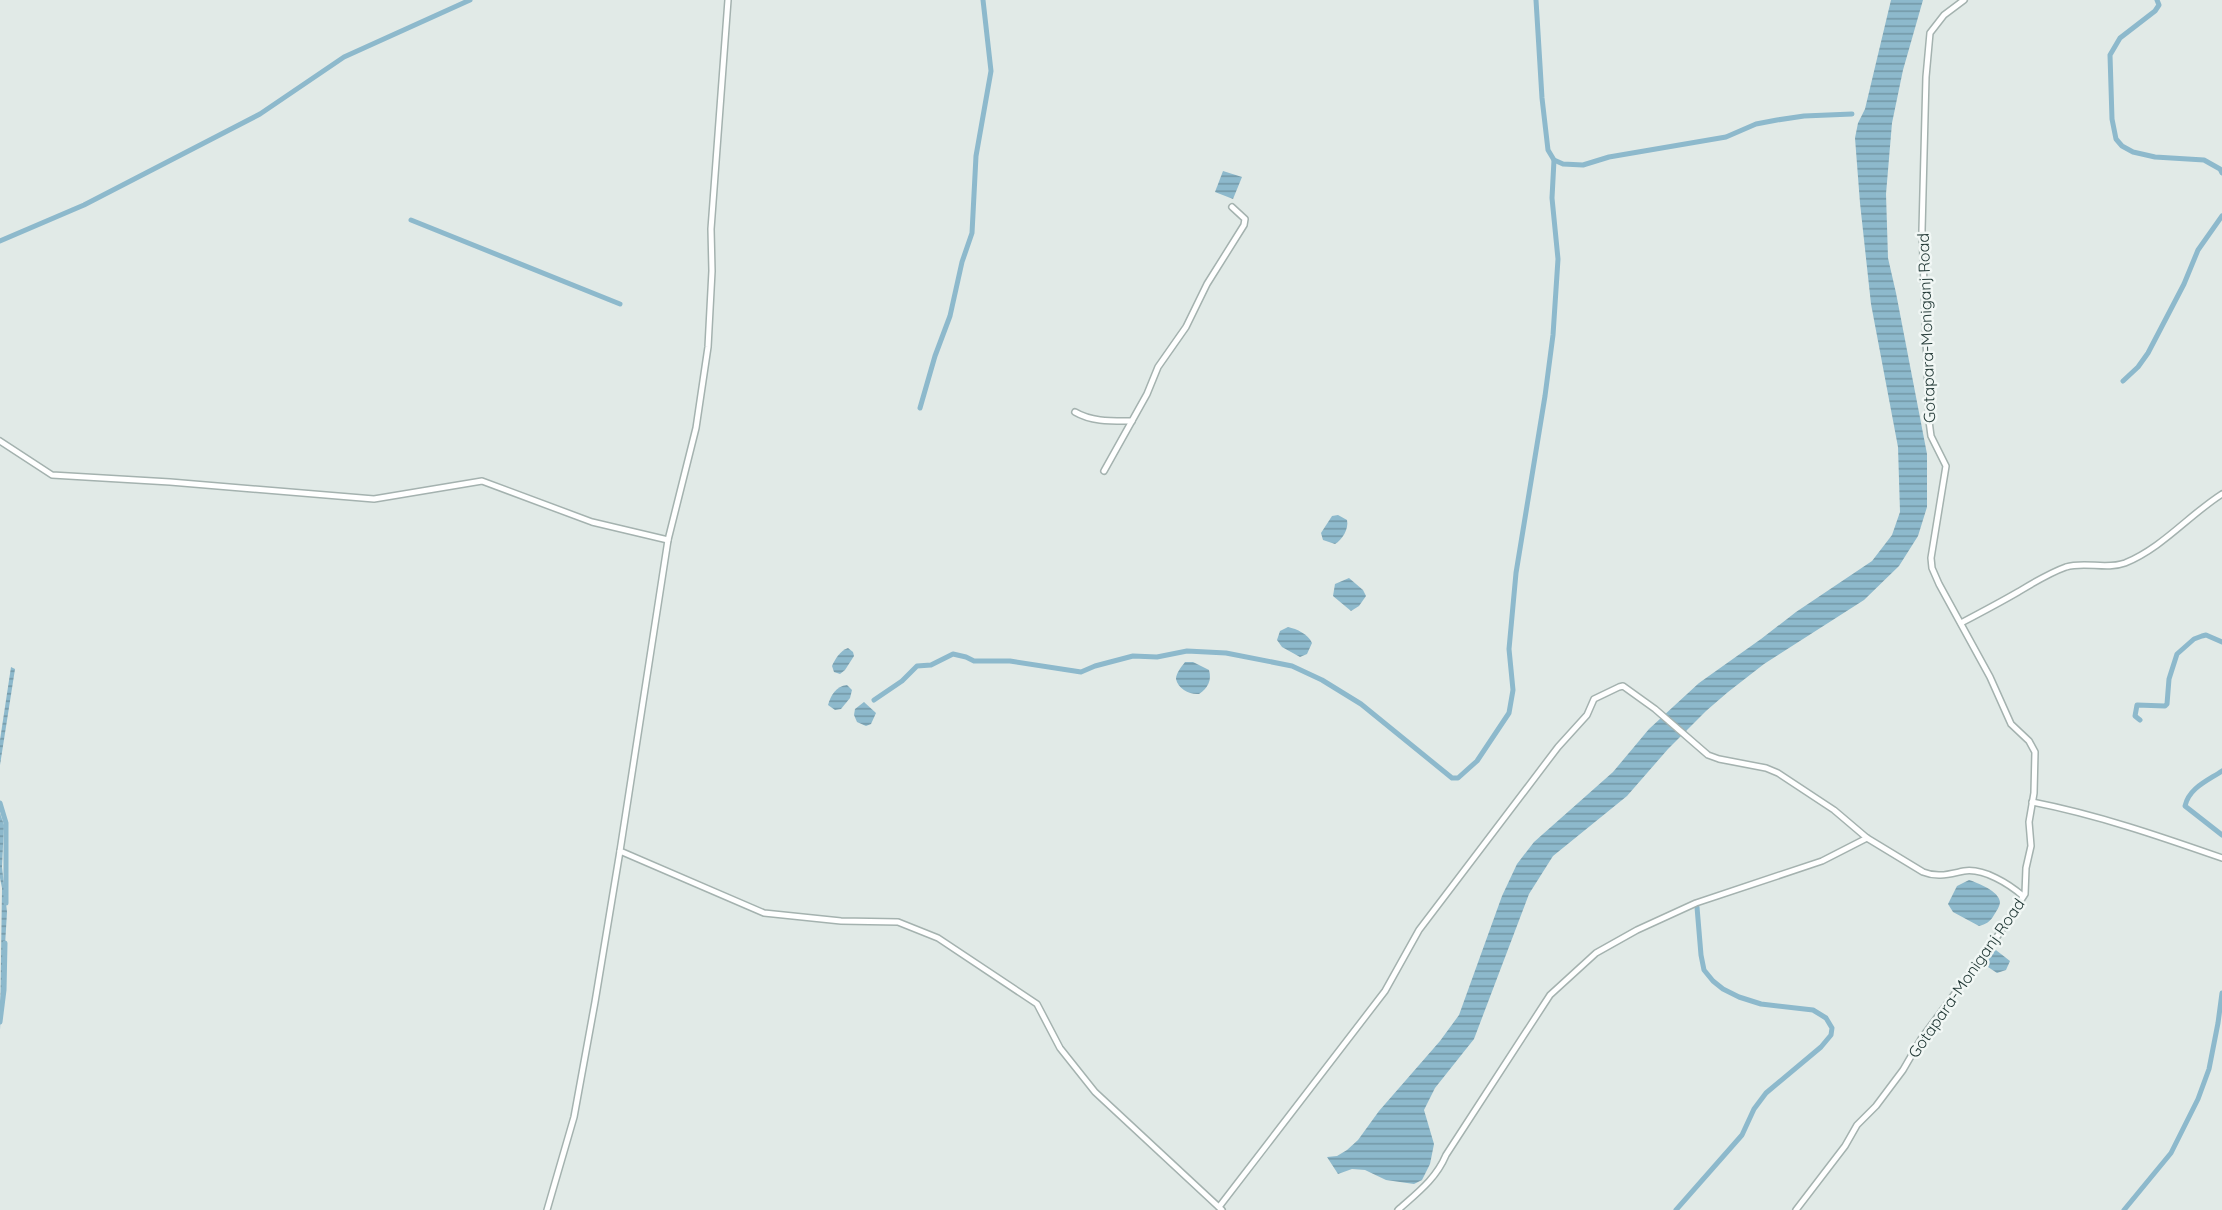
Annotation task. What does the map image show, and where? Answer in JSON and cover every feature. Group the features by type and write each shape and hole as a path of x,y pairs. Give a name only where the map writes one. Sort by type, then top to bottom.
{"street":[{"path":"547,1210 574,1117 596,1002 668,540 696,428 708,347 712,271 711,229 728,0"},
{"name":"Gotapara-Moniganj Road","path":"1796,1210 1845,1146 1857,1125 1876,1106 1903,1070 1921,1039 1999,934 2024,896 2031,846 2034,752 2029,741 2011,724 1990,676 1939,584 1932,568 1931,558 1946,466 1931,436 1929,421 1922,230 1923,138 1930,33 1944,15 1964,0"},
{"path":"1104,471 1158,368 1186,327 1207,284 1244,225 1245,219 1242,214 1232,207"},
{"path":"1075,412 1084,417 1100,420 1132,421"},
{"path":"0,441 52,475 374,499 482,481 592,522 668,540"},
{"path":"1961,623 2048,574 2068,566 2081,564 2111,566 2125,563 2162,541 2201,508 2222,494"},
{"path":"620,851 764,913 841,921 898,922 938,938 1037,1004 1060,1048 1095,1092 1220,1209 1385,991 1419,930 1558,747 1587,715 1594,699 1623,686 1655,710 1699,749 1719,759 1766,768 1778,773 1834,810 1867,838 1933,876 1976,871 2013,888 2024,896"},
{"path":"2032,802 2073,810 2140,829 2222,858"},
{"path":"1398,1210 1440,1170 1452,1145 1550,995 1570,974 1596,953 1637,930 1696,903 1822,861 1867,838"}],"water":[{"path":"1891,0 1923,0 1903,70 1892,123 1886,194 1888,258 1927,454 1927,507 1918,536 1899,566 1864,600 1764,664 1728,692 1668,749 1627,796 1553,856 1529,894 1474,1039 1435,1088 1424,1110 1434,1144 1430,1164 1422,1180 1414,1184 1386,1180 1365,1170 1352,1169 1338,1174 1327,1157 1337,1156 1358,1140 1379,1111 1440,1041 1459,1015 1502,896 1517,864 1534,842 1613,772 1649,729 1699,683 1796,612 1872,561 1892,535 1900,512 1898,447 1871,304 1855,138 1858,123 1865,109"},
{"path":"1223,171 1242,177 1233,199 1215,192"},
{"path":"1338,515 1347,520 1344,534 1335,544 1323,540 1321,533 1332,516"},
{"path":"1349,578 1363,590 1366,596 1359,606 1351,611 1333,596 1335,584"},
{"path":"1288,627 1308,637 1312,643 1307,654 1300,657 1282,647 1277,640 1280,631"},
{"path":"848,648 854,656 840,674 834,672 832,666 840,653"},
{"path":"1185,662 1193,662 1209,670 1208,684 1199,694 1185,691 1177,683 1177,674"},
{"path":"11,667 15,669 0,765 0,740"},
{"path":"847,685 852,690 850,698 841,709 835,710 828,705 831,698 837,689"},
{"path":"864,702 876,713 871,724 866,726 857,722 854,715 855,709"},
{"path":"0,813 4,825 2,867 7,912 0,1030 2,888"},
{"path":"1969,880 1992,891 2000,902 1991,919 1979,926 1953,912 1948,904 1957,886"},
{"path":"1992,947 2010,961 2006,970 1997,973 1985,965 1982,959"}],"waterway":[{"path":"0,241 84,205 260,114 344,57 470,0"},
{"path":"920,408 935,356 950,316 962,262 972,233 976,156 991,71 983,0"},
{"path":"1536,0 1542,98 1548,150 1554,160 1563,164 1583,165 1609,157 1726,137 1756,124 1777,120 1804,116 1852,114"},
{"path":"2157,0 2159,5 2155,11 2120,38 2110,55 2112,119 2116,139 2122,146 2133,152 2155,157 2204,160 2220,169 2222,173"},
{"path":"874,700 902,681 917,666 931,665 953,654 974,661 1010,661 1081,672 1133,656 1157,657 1187,651 1226,653 1292,666 1322,680 1361,704 1452,778 1458,778 1477,761 1509,713 1513,690 1509,649 1516,573 1553,335 1558,259 1552,198 1554,160"},
{"path":"2123,381 2138,367 2148,353 2184,284 2198,250 2222,216"},
{"path":"411,220 620,304"},
{"path":"2140,720 2135,716 2137,705 2165,706 2167,704 2169,679 2177,654 2194,639 2202,636 2206,635 2222,642"},
{"path":"2222,771 2190,794 2185,806 2222,835"},
{"path":"0,803 6,823 6,903"},
{"path":"1676,1210 1742,1135 1754,1109 1766,1093 1821,1047 1831,1035 1832,1028 1826,1018 1813,1010 1761,1004 1739,997 1713,981 1704,970 1697,907"},
{"path":"0,1022 4,990 5,943"},
{"path":"2124,1210 2171,1153 2198,1099 2209,1069 2222,993"}]}
